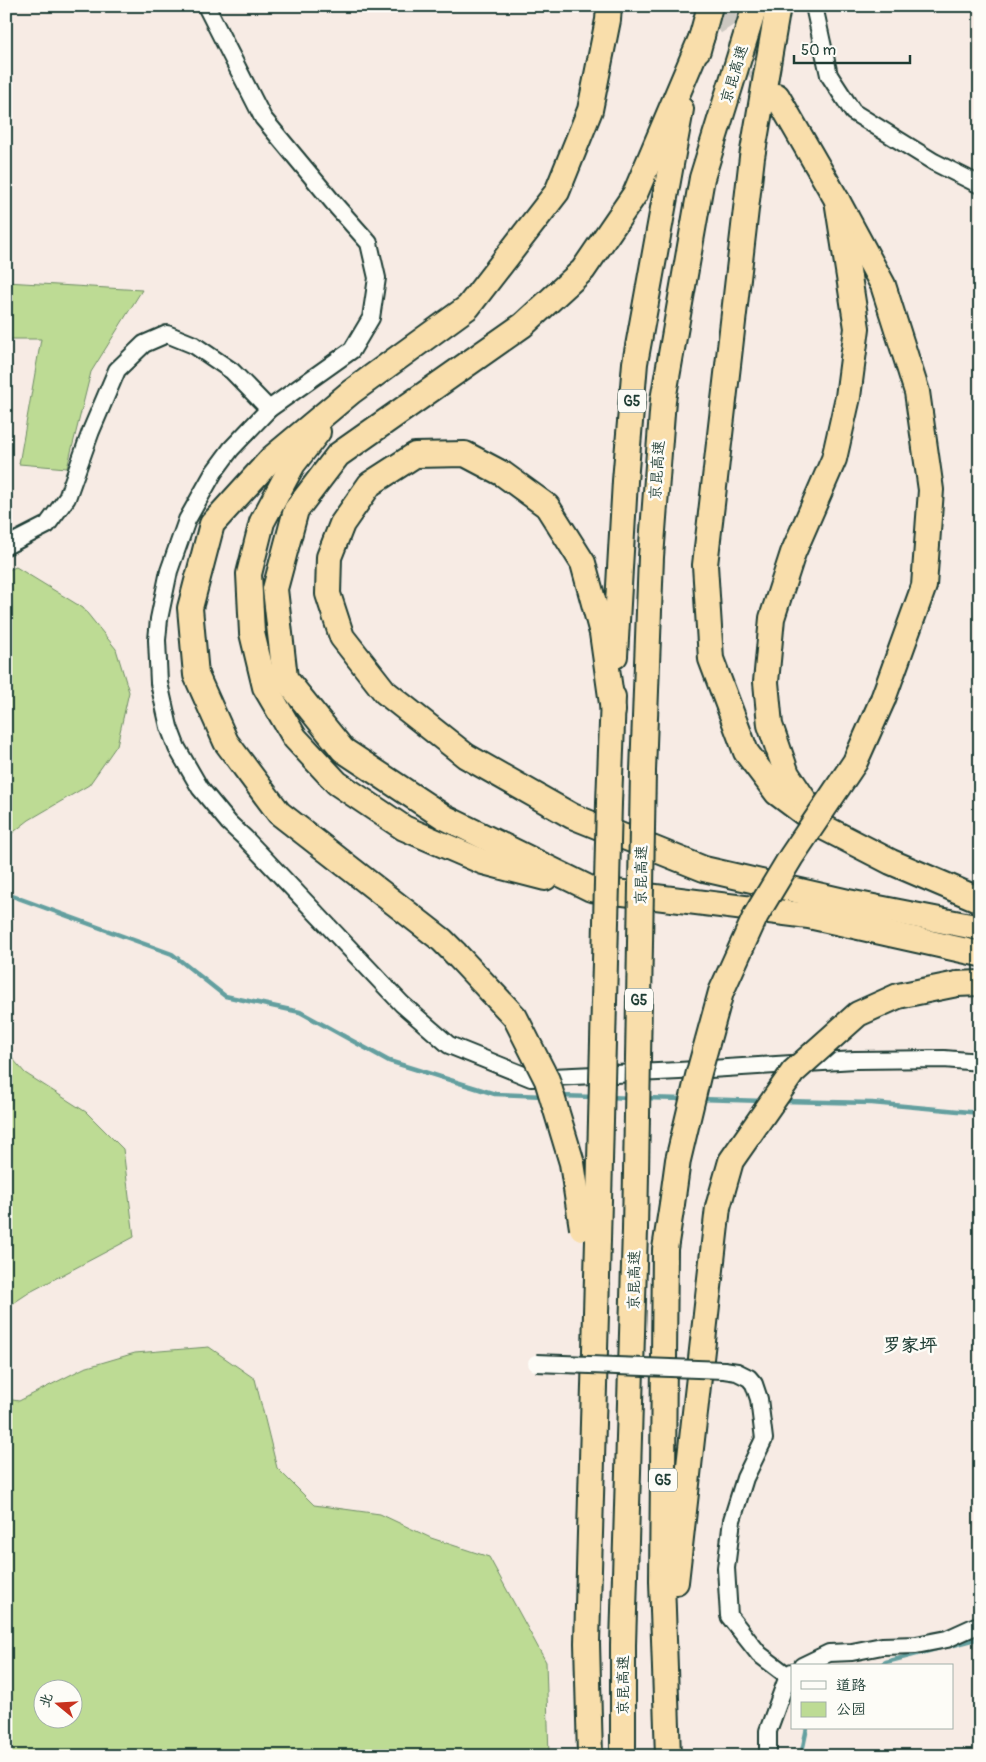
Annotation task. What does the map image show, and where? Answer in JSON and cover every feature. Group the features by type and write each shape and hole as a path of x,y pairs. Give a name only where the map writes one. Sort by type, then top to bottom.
{"highway":[{"path":"590,1234 572,1163 547,1080 515,1018 442,940 279,813 226,742 196,675 190,608 212,524 272,458 351,392 468,307 557,192 590,110 608,20 609,6"},
{"name":"京昆高速","path":"590,1756 588,1643 596,1318 590,1234 618,586 635,364 682,104 710,6"},
{"name":"京昆高速","path":"623,1756 623,1645 635,1230 643,771 651,557 663,400 702,178 756,6"},
{"path":"778,6 752,157 706,564 710,659 746,752 777,792 821,826 891,862 980,900"},
{"path":"591,889 444,817 343,750 286,678 275,589 296,510 338,455 523,325 583,270 635,194 702,36"},
{"path":"777,96 837,200 857,328 848,397 834,459 793,553 772,618 766,682 770,725 786,774 821,826"},
{"name":"G5","path":"668,1756 662,1581 665,1249 682,1141 721,992 761,907 855,762 883,698 924,586 931,490 917,392 883,285 837,200"},
{"path":"351,392 293,464 262,522 249,574 252,633 265,687 295,738 337,783 404,828 483,862 591,889 809,916 980,954"},
{"path":"612,711 602,633 583,563 547,506 503,474 465,454 415,455 370,484 342,524 329,557 328,594 342,637 385,692 466,756 572,816 704,869 848,902 980,928"},
{"path":"665,1678 718,1207 731,1161 793,1072 858,1014 898,996 968,983"}],"street":[{"path":"206,6 262,118 336,207 369,243 377,278 370,318 352,350 269,409 230,449 214,472 187,520 177,545 163,597 157,640 159,683 163,705 175,741 188,768 213,806 402,1004 449,1045 531,1078 679,1072 855,1060 944,1059 980,1062"},
{"path":"814,6 830,75 853,112 934,162 980,185"},
{"path":"6,546 47,525 67,498 91,431 117,370 144,344 167,334 194,345 232,371 269,409"},
{"path":"536,1363 724,1370 744,1375 754,1384 759,1399 764,1439 745,1478 732,1520 726,1568 730,1616 759,1654 790,1674 768,1731 768,1756"},
{"path":"806,1664 829,1653 852,1652 882,1646 916,1645 948,1639 980,1624"}],"green space":[{"path":"6,282 142,290 91,372 67,468 19,464 41,339 6,339"},
{"path":"16,567 83,608 116,649 129,692 117,745 89,785 29,820 6,838 6,571"},
{"path":"6,1051 25,1073 86,1112 123,1149 134,1237 30,1292 6,1308"},
{"path":"209,1347 255,1379 277,1468 314,1505 380,1514 431,1538 489,1557 546,1662 549,1756 6,1756 6,1399 19,1401 84,1368 135,1353"}],"waterway":[{"path":"7,894 172,954 225,996 300,1012 389,1061 495,1094 544,1096"},
{"path":"559,1096 594,1097"},
{"path":"609,1097 631,1098"},
{"path":"644,1098 684,1099"},
{"path":"699,1099 764,1101"},
{"path":"782,1101 872,1103 980,1113"},
{"path":"950,1646 980,1638"},
{"path":"882,1664 940,1648"},
{"path":"801,1756 807,1730"}],"tunnel":[{"path":"719,6 773,91"}],"district":[{"name":"罗家坪","path":"910,1345"}]}
